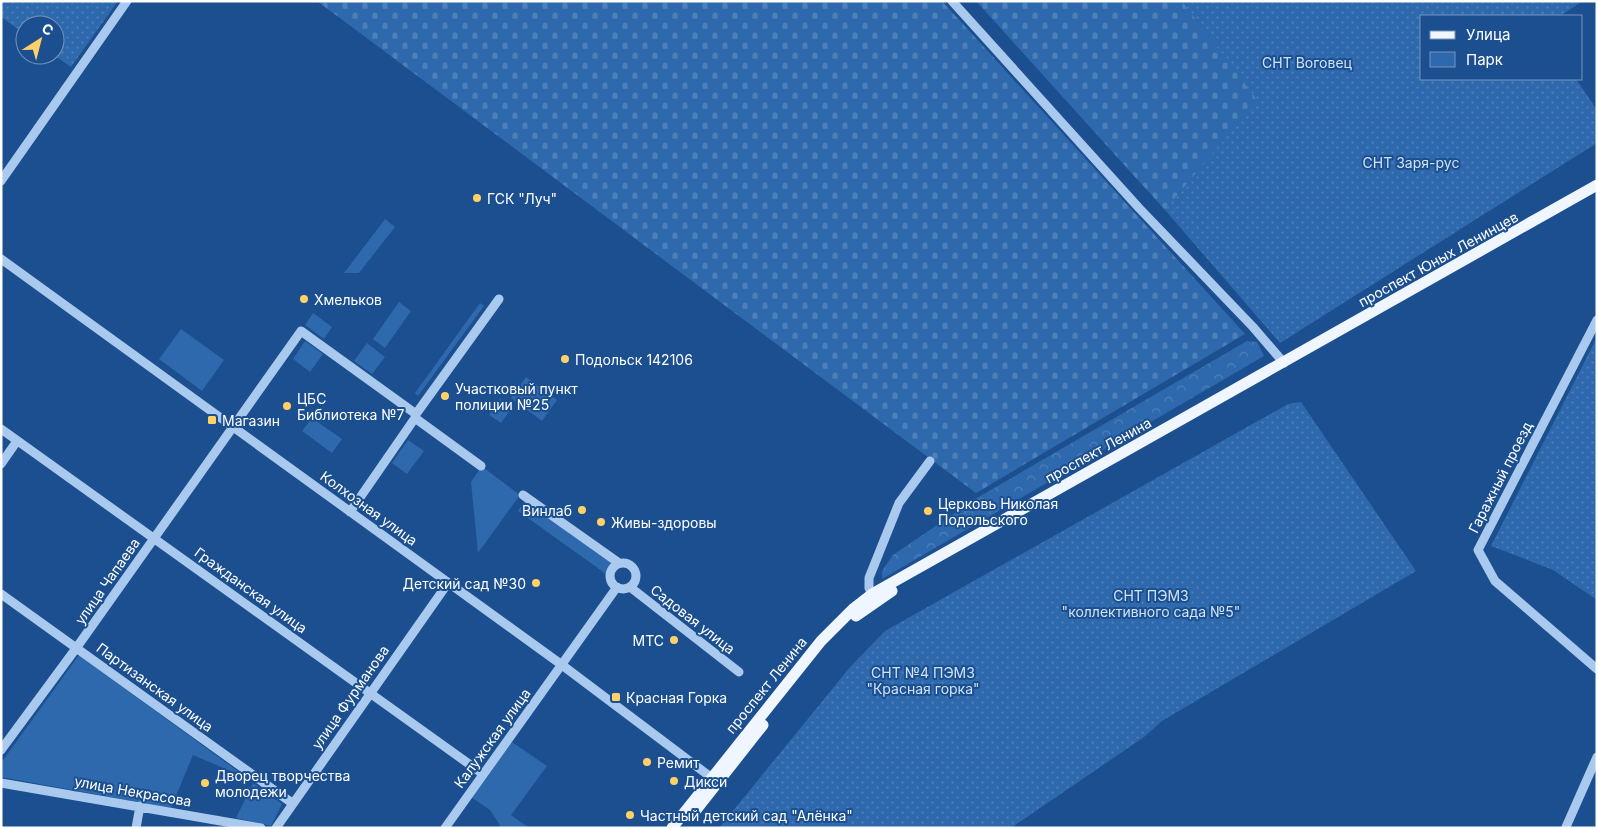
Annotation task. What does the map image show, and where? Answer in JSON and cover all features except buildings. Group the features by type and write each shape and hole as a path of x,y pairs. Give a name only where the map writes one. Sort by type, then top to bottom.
{"main road":[{"name":"проспект Юных Ленинцев","path":"1290,362 1597,185"},
{"name":"проспект Юных Ленинцев","path":"1290,362 1597,194"},
{"name":"проспект Ленина","path":"682,828 715,780 821,641 854,608 872,594 1290,362"},
{"name":"проспект Ленина","path":"672,828 715,780 826,647 858,614 883,597 1290,362"}],"street":[{"path":"1,181 127,1"},
{"path":"952,1 1139,208 1253,327 1290,362"},
{"name":"Колхозная улица","path":"1,259 562,665 715,780"},
{"path":"350,512 498,299"},
{"name":"Гаражный проезд","path":"1597,320 1478,550 1495,581 1597,669"},
{"name":"улица Чапаева","path":"1,750 77,647 301,331 415,416"},
{"path":"415,416 481,466"},
{"name":"Гражданская улица","path":"1,429 483,774"},
{"path":"1,464 17,441"},
{"path":"872,594 869,588 870,578 899,503 930,461"},
{"path":"523,494 619,563 627,563 636,572 636,580 630,587 617,587 610,577 612,569 619,563"},
{"name":"улица Фурманова","path":"276,828 369,692 448,583"},
{"name":"Калужская улица","path":"445,828 617,587"},
{"name":"Садовая улица","path":"630,587 739,672"},
{"name":"Партизанская улица","path":"1,594 292,803"},
{"path":"1566,827 1597,757"},
{"name":"улица Некрасова","path":"1,783 261,828"},
{"path":"136,828 140,806"}],"green space":[{"path":"1,1 118,1 71,67 65,63 65,15 15,15 15,27 1,17"},
{"path":"317,1 942,1 1245,334 976,493"},
{"path":"976,1 1182,1 1258,100 1165,210"},
{"name":"СНТ Заря-рус","path":"1182,1 1583,1 1562,15 1420,15 1420,80 1577,80 1597,110 1597,143 1280,343 1165,210 1257,100"},
{"path":"385,219 395,227 359,273 344,273"},
{"path":"399,302 411,311 385,348 373,339"},
{"path":"480,303 484,306 418,396 415,393"},
{"path":"313,313 332,327 324,339 305,325"},
{"path":"181,329 224,360 202,391 159,359"},
{"path":"1597,337 1597,600 1553,570 1491,546"},
{"path":"305,341 323,354 310,372 293,359"},
{"path":"1247,341 1257,342 1264,356 882,579 882,571 893,555 977,498"},
{"path":"367,343 385,357 372,374 354,361"},
{"path":"526,377 557,400 542,421 511,398"},
{"path":"500,399 512,407 501,423 489,415"},
{"name":"СНТ ПЭМЗ \"коллективного сада №5\"","path":"1301,402 1416,571 1162,721 1144,737 1011,828 719,828 851,666 885,631 1288,404"},
{"path":"312,418 342,439 332,453 302,431"},
{"path":"408,440 424,451 407,474 392,463"},
{"path":"484,468 520,495 478,553 471,482 480,469"},
{"path":"525,500 614,563 606,574 518,511"},
{"path":"79,655 247,778 193,755 171,808 1,777 1,763"},
{"path":"512,742 547,766 511,815 529,828 499,828 500,825 490,810 471,797"},
{"path":"253,783 282,804 271,826 236,818"}],"place":[{"name":"ГСК \"Луч\"","path":"477,198"},
{"name":"Хмельков","path":"304,299"},
{"name":"Подольск 142106","path":"565,359"},
{"name":"Участковый пункт полиции №25","path":"445,396"},
{"name":"ЦБС Библиотека №7","path":"287,406"},
{"name":"Магазин","path":"212,420"},
{"name":"Винлаб","path":"582,510"},
{"name":"Церковь Николая Подольского","path":"928,511"},
{"name":"Живы-здоровы","path":"601,522"},
{"name":"Детский сад №30","path":"536,583"},
{"name":"МТС","path":"674,640"},
{"name":"Красная Горка","path":"616,697"},
{"name":"Ремит","path":"647,762"},
{"name":"Дикси","path":"674,781"},
{"name":"Дворец творчества молодежи","path":"205,783"},
{"name":"Частный детский сад \"Алёнка\"","path":"630,815"}],"park label":[{"name":"СНТ Воговец","path":"1307,62"},
{"name":"СНТ №4 ПЭМЗ \"Красная горка\"","path":"923,680"}]}
